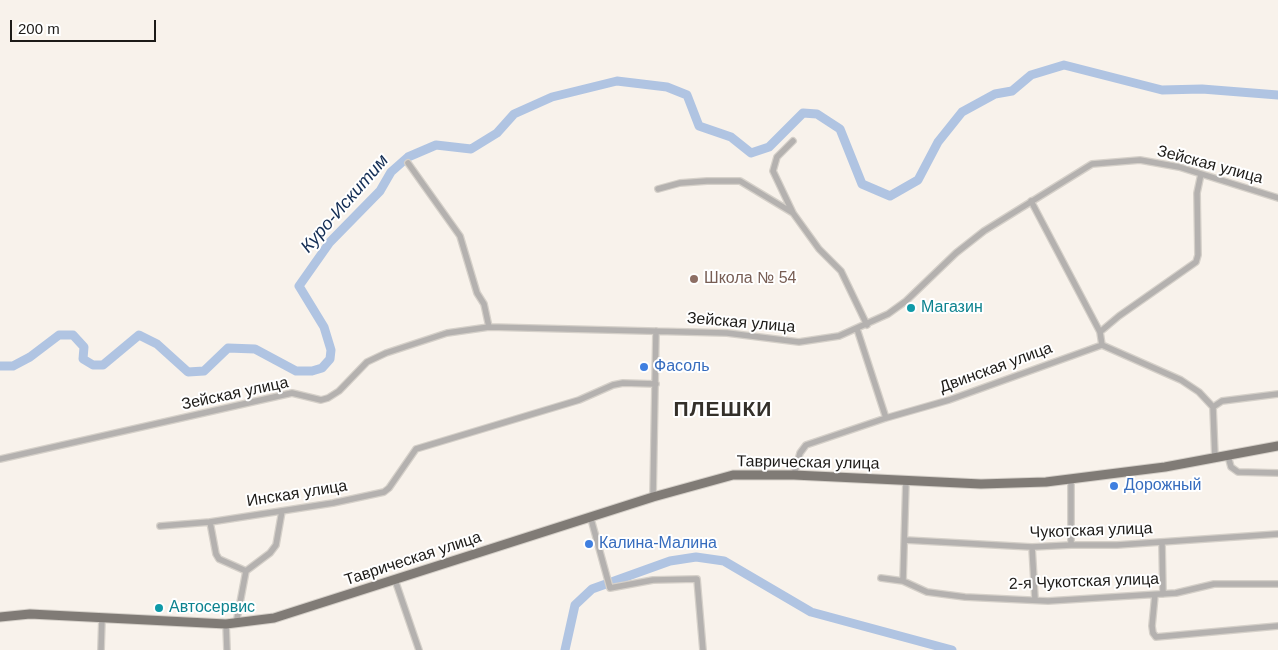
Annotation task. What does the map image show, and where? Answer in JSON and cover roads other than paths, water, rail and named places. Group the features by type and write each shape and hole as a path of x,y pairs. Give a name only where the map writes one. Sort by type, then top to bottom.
{"main road":[{"name":"Таврическая улица","path":"0,616 30,614 226,624 274,618 591,519 653,497 733,475 794,475 981,484 1071,480 1228,456 1278,446"}],"street":[{"path":"792,142 777,157 773,167 793,213 819,249 832,259 841,271 867,325"},
{"name":"Зейская улица","path":"0,459 292,393 321,400 339,391 367,362 386,353 447,334 489,327 727,333 799,342 830,339 867,325 888,314 906,301 956,253 984,231 1092,164 1140,160 1179,167 1278,198"},
{"path":"408,163 460,236 477,294 484,304 489,327"},
{"path":"1100,332 1196,262 1198,255 1197,193 1201,174"},
{"path":"658,189 680,183 740,181 793,213"},
{"path":"1031,201 1100,332 1102,345 1137,358 1187,383 1213,407 1215,458"},
{"path":"857,329 886,418"},
{"path":"653,497 656,331"},
{"name":"Двинская улица","path":"794,475 800,453 806,445 886,418 950,400 1102,345"},
{"name":"Инская улица","path":"160,526 210,522 384,492 390,488 416,449 579,400 613,385 623,383 656,384"},
{"path":"1213,407 1222,401 1278,394"},
{"path":"1228,456 1231,467 1238,472 1278,473"},
{"path":"1071,480 1071,545"},
{"path":"903,581 906,481"},
{"path":"236,624 246,571 270,553 276,545 282,511"},
{"path":"591,519 610,588 653,580 697,579 703,650"},
{"path":"210,522 216,554 219,560 246,571"},
{"name":"Чукотская улица","path":"905,540 1032,547 1071,545 1117,546 1278,534"},
{"path":"1162,542 1163,594"},
{"path":"1032,547 1035,600"},
{"name":"2-я Чукотская улица","path":"881,578 903,581 927,592 965,597 1035,600 1155,595 1214,584 1278,584"},
{"path":"395,580 419,650"},
{"path":"1155,595 1152,626 1156,637 1278,626"},
{"path":"101,650 102,618"},
{"path":"226,624 228,650"}],"waterway":[{"name":"Куро-Искитим","path":"0,366 13,366 30,357 59,335 73,335 84,347 83,359 93,365 103,365 139,335 157,344 188,372 204,371 228,348 255,349 296,371 312,371 322,368 330,359 331,350 324,327 299,286 330,242 380,191 391,172 408,157 436,145 471,149 497,133 514,114 552,97 617,81 667,87 687,95 699,126 731,137 751,153 769,147 803,113 817,114 840,129 862,184 890,196 918,180 938,142 962,112 995,94 1012,91 1031,75 1064,65 1162,90 1202,89 1278,95"},
{"path":"565,650 575,605 592,589 670,561 696,557 724,561 811,612 952,650"}],"place":[{"name":"Школа № 54","path":"694,279"},
{"name":"Магазин","path":"911,308"},
{"name":"Фасоль","path":"644,367"},
{"name":"Дорожный","path":"1114,486"},
{"name":"Калина-Малина","path":"589,544"},
{"name":"Автосервис","path":"159,608"}],"district":[{"name":"ПЛЕШКИ","path":"723,410"}]}
